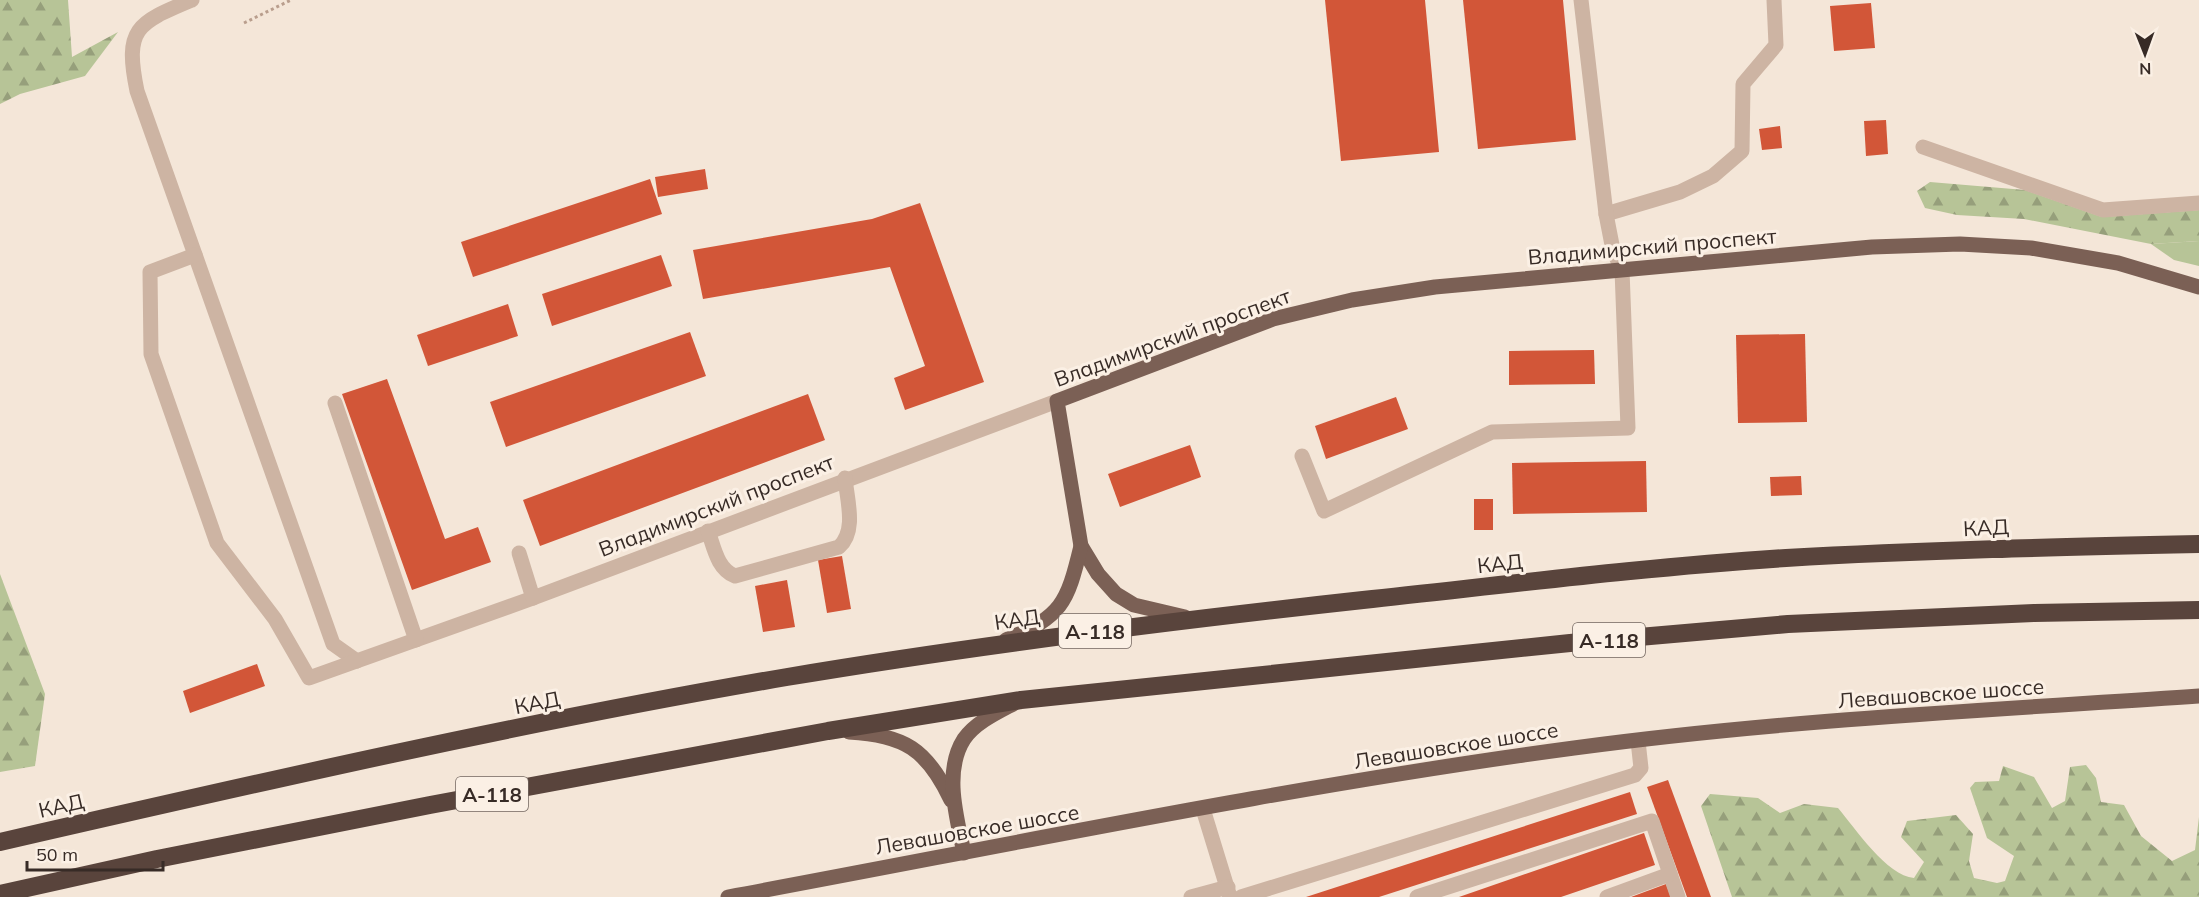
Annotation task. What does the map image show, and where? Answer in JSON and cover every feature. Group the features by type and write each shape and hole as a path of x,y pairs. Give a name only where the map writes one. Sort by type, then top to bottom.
{"highway":[{"name":"КАД","path":"0,842 421,748 644,703 996,644 1194,618 1613,573 1784,559 2031,547 2199,544"},
{"name":"А-118","path":"0,894 157,859 430,805 828,731 1021,700 1570,643 1788,624 2034,613 2199,610"}],"main road":[{"name":"Владимирский проспект","path":"1057,400 1273,319 1352,300 1435,287 1872,247 1960,244 2031,248 2096,260 2199,287"},
{"path":"1057,400 1081,546 1098,574 1116,594 1134,605 1194,618"},
{"path":"996,644 1037,627 1053,615 1064,601 1073,581 1081,546"},
{"name":"Левашовское шоссе","path":"728,897 1388,776 1576,747 1925,714 2199,696"},
{"path":"964,853 954,807 954,776 964,740 976,726 1021,700"},
{"path":"828,731 880,734 900,740 930,762 954,807"}],"street":[{"path":"192,0 152,17 134,37 131,63 137,91 333,644 357,661"},
{"path":"1302,456 1324,511 1492,432 1628,428 1622,270 1612,250 1606,214 1581,0"},
{"path":"1606,214 1680,192 1713,176 1742,151 1743,84 1776,45 1774,0"},
{"path":"1923,147 2103,210 2199,203"},
{"name":"Владимирский проспект","path":"195,255 150,272 151,354 217,543 275,620 309,678 533,598 845,478 1057,400"},
{"path":"335,403 416,640"},
{"path":"708,531 721,566 726,573 735,576 839,547 845,541 850,525 845,478"},
{"path":"519,553 533,598"},
{"path":"1241,897 1635,775 1641,768 1638,741"},
{"path":"1191,897 1229,892 1203,809"},
{"path":"1417,897 1652,820 1678,897"},
{"path":"1607,897 1670,874"}],"path":[{"path":"244,23 291,0"}],"green space":[{"path":"0,0 68,0 72,57 118,32 85,76 20,94 0,104"},
{"path":"1930,182 2025,190 2102,217 2199,210 2199,241 2151,244 2024,219 1957,215 1925,208 1917,191"},
{"path":"2199,241 2199,266 2174,260 2151,244"},
{"path":"0,574 45,694 35,766 0,772"},
{"path":"2086,765 2096,778 2101,802 2124,805 2141,836 2172,861 2195,850 2199,817 2199,897 1732,897 1701,806 1710,794 1758,798 1780,813 1804,804 1838,808 1872,850 1893,869 1914,878 1924,862 1901,837 1907,821 1956,815 1973,834 1969,861 1974,878 1997,883 2005,881 2014,856 1987,838 1970,788 1975,782 1999,781 2003,766 2034,777 2052,808 2065,801 2070,767"}],"building":[{"path":"1325,0 1425,0 1439,152 1341,161"},
{"path":"1463,0 1563,0 1576,140 1478,149"},
{"path":"1871,3 1875,48 1834,51 1830,6"},
{"path":"1886,120 1888,154 1866,156 1864,121"},
{"path":"1780,126 1782,148 1762,150 1759,129"},
{"path":"705,169 708,189 658,197 655,177"},
{"path":"650,179 662,214 473,277 461,242"},
{"path":"920,203 984,382 905,410 894,378 925,366 890,267 703,299 693,250 872,219"},
{"path":"661,255 672,286 552,326 542,294"},
{"path":"508,304 518,336 428,366 417,335"},
{"path":"690,332 706,376 506,447 490,402"},
{"path":"1805,334 1807,422 1738,423 1736,335"},
{"path":"1594,350 1595,384 1509,385 1509,351"},
{"path":"387,379 445,539 478,527 491,562 412,590 342,394"},
{"path":"808,394 825,440 540,546 523,500"},
{"path":"1396,397 1408,429 1326,459 1315,426"},
{"path":"1190,445 1201,477 1120,507 1108,474"},
{"path":"1646,461 1647,512 1513,514 1512,463"},
{"path":"1801,476 1802,495 1771,496 1770,477"},
{"path":"1474,499 1493,499 1493,530 1474,530"},
{"path":"842,556 851,609 827,613 818,560"},
{"path":"787,580 795,627 763,632 755,586"},
{"path":"257,664 265,686 190,713 183,691"},
{"path":"1668,780 1711,897 1687,897 1647,787"},
{"path":"1630,792 1637,814 1379,897 1306,897"},
{"path":"1644,833 1655,865 1561,897 1459,897"},
{"path":"1666,884 1671,897 1631,897"}]}
